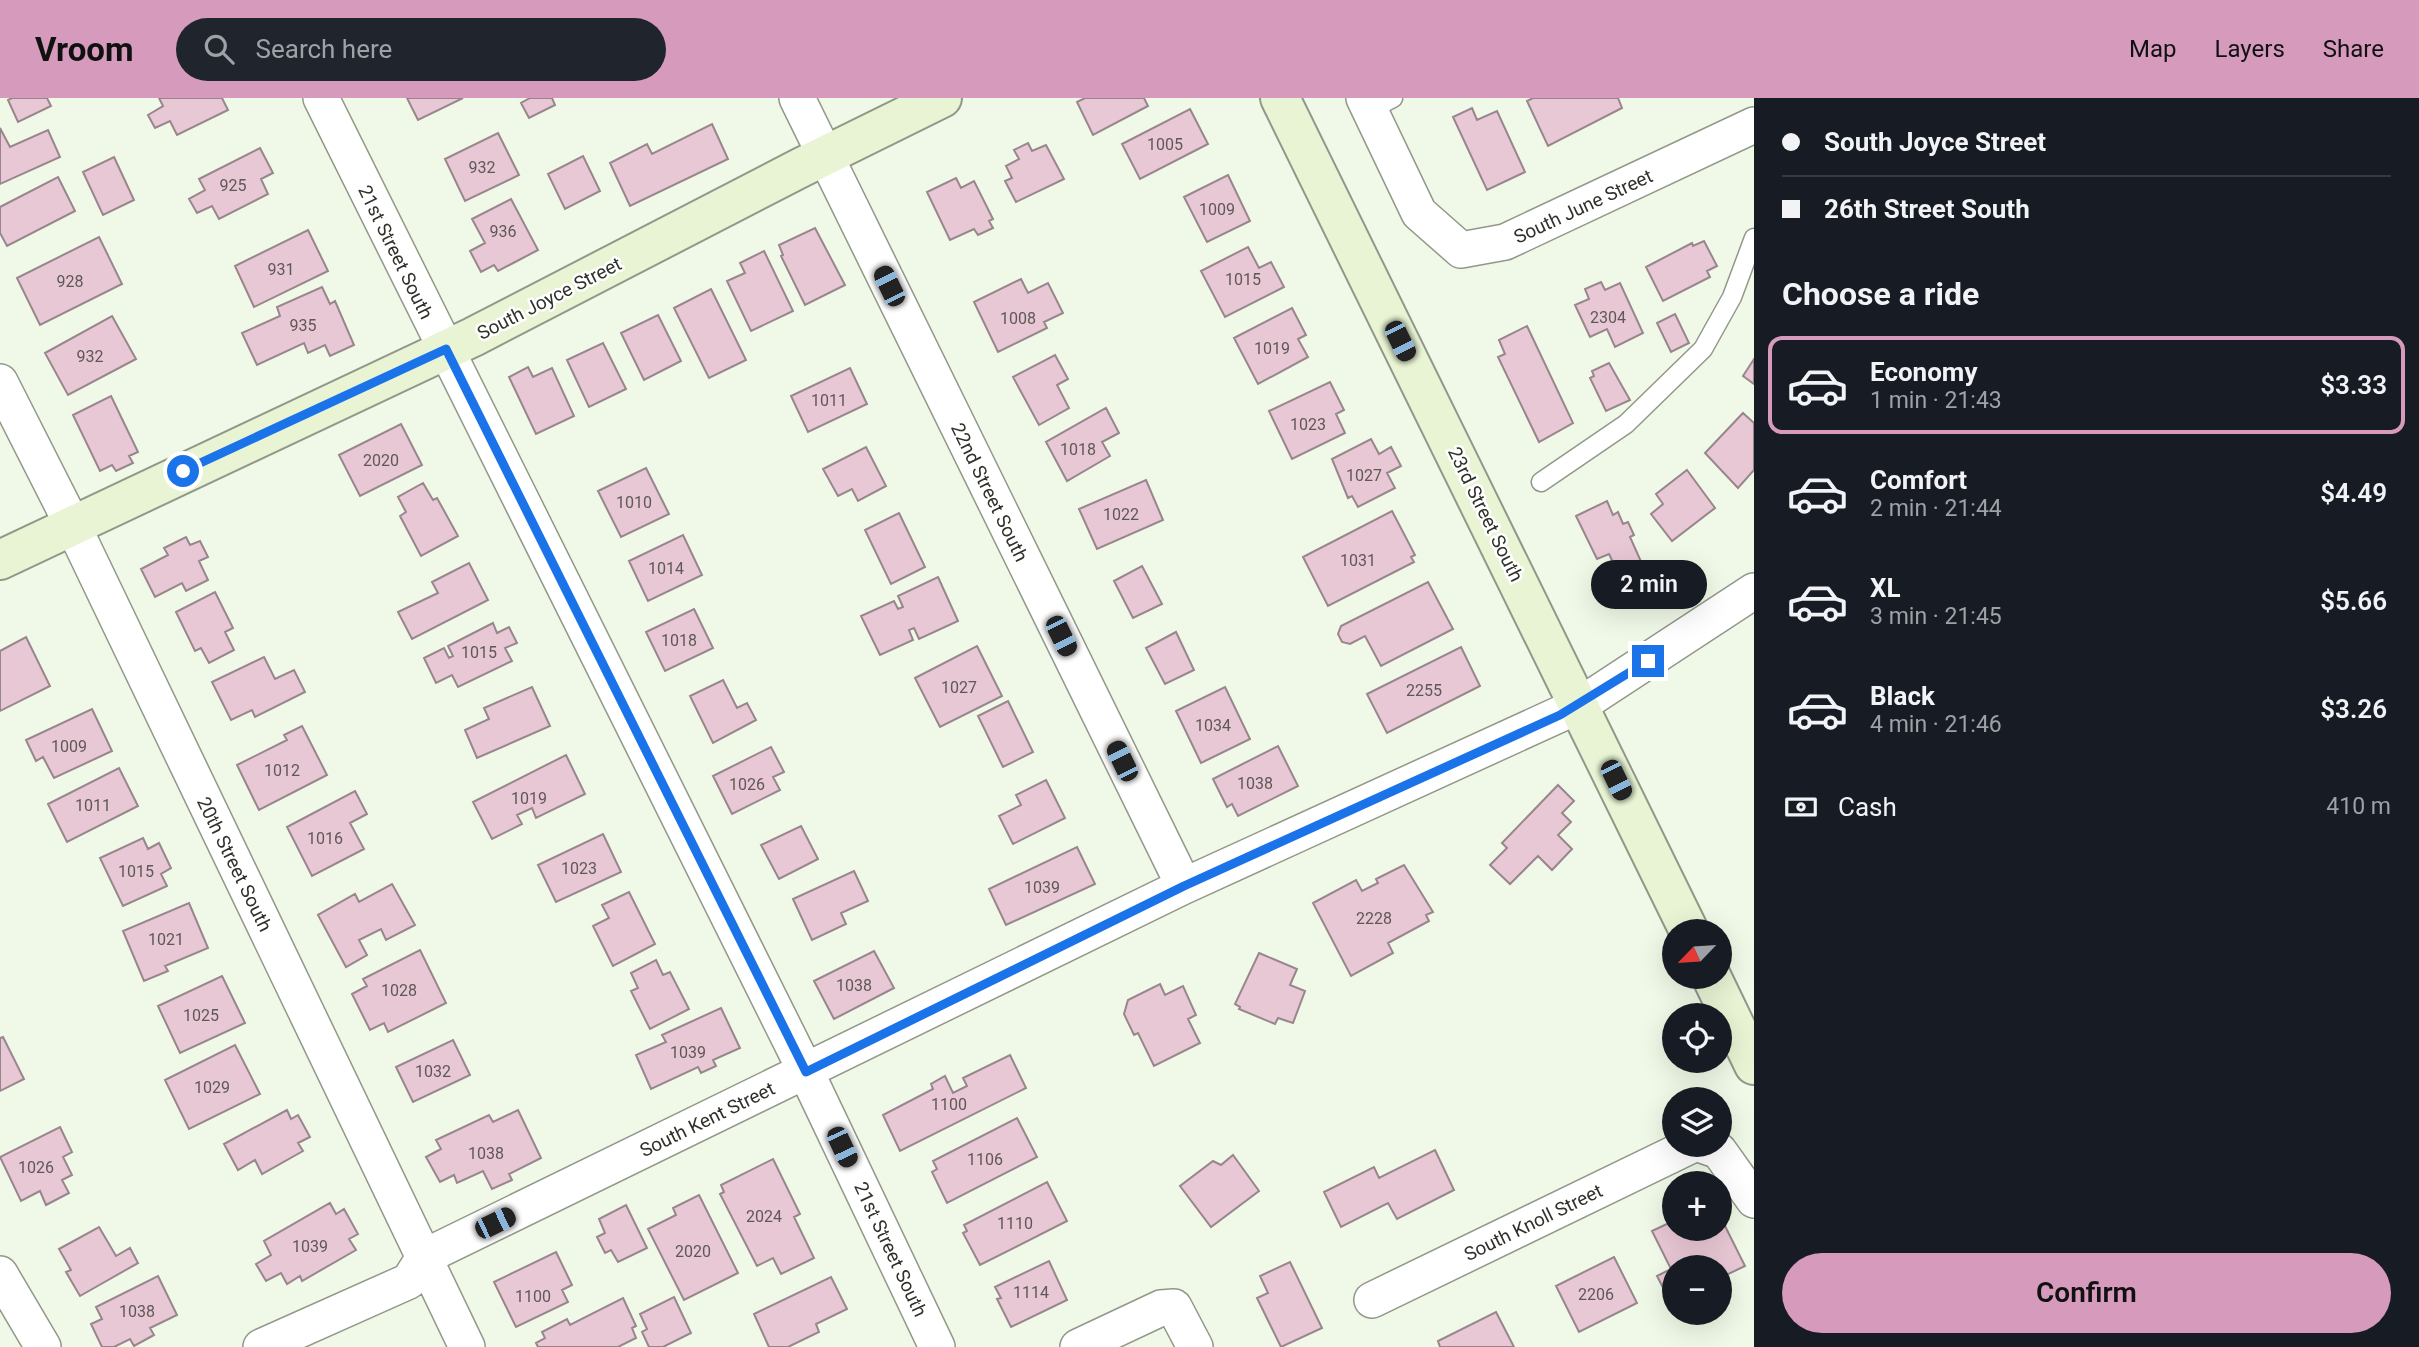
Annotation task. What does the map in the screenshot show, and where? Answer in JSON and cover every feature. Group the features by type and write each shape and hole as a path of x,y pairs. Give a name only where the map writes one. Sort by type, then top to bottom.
{"street":[{"name":"21st Street South","path":"321,98 806,1072 937,1347"},
{"name":"22nd Street South","path":"797,98 1184,886"},
{"name":"South Joyce Street","path":"0,560 446,349 942,98"},
{"name":"23rd Street South","path":"1280,98 1683,919"},
{"name":"South June Street","path":"1376,102 1419,213 1461,250 1505,242 1754,125"},
{"name":"20th Street South","path":"0,382 72,524 467,1347"},
{"name":"South Kent Street","path":"261,1347 410,1281 424,1257 1184,886 1580,705 1754,591"},
{"path":"1717,989 1754,1065"},
{"name":"South Knoll Street","path":"1372,1300 1670,1157"},
{"name":"South Knoll Street","path":"1723,1157 1754,1200"},
{"path":"0,1274 43,1347"},
{"path":"1078,1347 1161,1308 1174,1307 1195,1347"}],"lane":[{"path":"1541,482 1626,424 1703,349 1732,297 1754,237"}],"building":[{"path":"47,98 51,106 18,122 8,100"},
{"path":"159,98 222,98 228,110 177,135 170,121 155,128 148,115 163,106"},
{"path":"407,98 463,98 418,120"},
{"path":"530,98 552,98 555,105 529,118 521,103"},
{"path":"1085,98 1144,98 1148,106 1093,135 1077,102"},
{"path":"1533,98 1618,98 1622,108 1548,146 1527,101"},
{"path":"1472,108 1477,120 1497,111 1525,172 1487,190 1453,117"},
{"path":"1190,109 1208,144 1140,179 1122,144"},
{"path":"712,124 728,159 630,206 610,163 647,144 652,154"},
{"path":"0,128 10,147 48,130 60,157 0,184"},
{"path":"498,133 519,175 465,201 445,159"},
{"path":"1028,143 1032,151 1046,145 1064,179 1016,202 1005,181 1012,178 1006,166 1019,159 1014,150"},
{"path":"260,148 273,173 261,179 268,194 219,219 212,206 197,213 189,199 205,190 199,179"},
{"path":"583,156 600,191 565,209 548,174"},
{"path":"114,157 134,200 103,215 83,172"},
{"path":"1228,175 1250,221 1207,242 1184,197"},
{"path":"58,177 75,211 7,246 0,233 0,207"},
{"path":"956,178 961,188 974,181 993,219 989,221 993,228 978,235 974,229 950,240 927,192"},
{"path":"511,199 538,250 498,271 494,265 481,272 470,251 485,243 472,219"},
{"path":"815,228 845,285 805,305 781,256 783,255 779,245"},
{"path":"308,230 328,271 254,307 235,266"},
{"path":"99,237 122,284 40,325 17,278"},
{"path":"1704,241 1717,266 1707,271 1710,277 1663,301 1646,267 1692,243 1693,246"},
{"path":"1248,247 1259,268 1271,262 1284,287 1225,317 1201,271"},
{"path":"764,251 793,311 751,331 727,281 745,273 740,263"},
{"path":"1021,279 1028,293 1048,283 1063,313 1044,322 1047,328 998,352 974,302"},
{"path":"1601,282 1605,290 1620,283 1643,333 1615,347 1607,329 1590,337 1575,305 1589,299 1585,289"},
{"path":"322,287 330,304 335,301 354,345 330,356 325,345 308,353 304,343 257,365 242,333 280,316 277,307"},
{"path":"711,289 746,360 709,378 674,308"},
{"path":"1292,308 1306,335 1298,339 1308,357 1258,384 1234,338"},
{"path":"1675,314 1689,343 1671,352 1657,323"},
{"path":"658,315 681,361 644,380 621,333"},
{"path":"112,316 136,359 68,395 45,353"},
{"path":"1527,326 1573,423 1539,442 1498,357 1505,354 1499,340"},
{"path":"603,343 626,389 589,407 567,360"},
{"path":"1055,355 1068,379 1057,385 1069,408 1039,425 1013,377"},
{"path":"1754,359 1754,384 1743,376"},
{"path":"1609,363 1630,400 1606,411 1590,378 1594,376 1592,371"},
{"path":"528,367 533,377 552,368 574,416 536,434 509,377"},
{"path":"850,368 867,404 808,432 791,396"},
{"path":"1330,382 1344,410 1336,414 1345,433 1292,459 1269,411"},
{"path":"111,396 138,452 129,456 133,463 116,471 112,465 100,471 73,415"},
{"path":"1106,408 1119,433 1102,442 1110,456 1067,481 1046,442"},
{"path":"1743,413 1754,423 1754,470 1738,488 1705,453"},
{"path":"401,424 422,465 360,496 339,455"},
{"path":"1371,439 1379,454 1391,447 1401,466 1387,473 1395,488 1358,507 1352,496 1348,498 1332,459"},
{"path":"866,447 886,486 858,501 852,489 838,496 823,469"},
{"path":"646,468 669,514 621,537 598,491"},
{"path":"1687,470 1715,508 1672,541 1651,514 1663,504 1656,494"},
{"path":"1146,480 1163,520 1097,549 1079,509"},
{"path":"423,483 433,500 437,498 458,536 421,556 400,516 406,512 398,497"},
{"path":"1607,501 1613,515 1618,512 1623,524 1628,522 1634,535 1630,537 1643,566 1620,577 1609,554 1597,559 1576,516"},
{"path":"1392,511 1415,555 1411,557 1414,562 1328,606 1303,557"},
{"path":"899,513 925,567 891,584 865,530"},
{"path":"683,535 702,575 648,601 629,561"},
{"path":"186,537 190,545 200,541 208,557 199,561 208,580 186,591 182,583 155,597 141,569 168,555 164,548"},
{"path":"469,563 488,600 412,639 398,612 438,593 432,582"},
{"path":"1142,566 1162,604 1133,618 1114,581"},
{"path":"938,577 958,621 919,639 914,628 909,630 913,640 880,655 861,616 894,601 898,609 903,607 898,596"},
{"path":"1428,582 1453,629 1381,666 1365,636 1350,644 1342,642 1338,634 1341,626"},
{"path":"215,592 233,628 225,632 234,650 209,663 201,648 195,651 176,612"},
{"path":"694,609 713,648 665,671 646,632"},
{"path":"493,623 497,633 509,627 517,643 505,648 512,661 458,687 452,675 436,683 424,658 444,648 449,658 453,656 448,646"},
{"path":"1176,632 1194,670 1165,684 1146,648"},
{"path":"26,637 50,686 0,711 0,651"},
{"path":"977,646 1002,696 940,727 915,678"},
{"path":"1461,647 1480,686 1387,733 1367,694"},
{"path":"264,657 275,679 294,670 305,692 255,717 252,710 231,720 212,682"},
{"path":"723,680 737,708 747,703 756,720 713,743 690,696"},
{"path":"532,687 550,726 477,758 465,730 489,719 484,708"},
{"path":"1225,687 1250,739 1201,763 1176,711"},
{"path":"1008,701 1033,752 1003,767 978,716"},
{"path":"92,709 112,751 54,778 43,757 36,761 26,740"},
{"path":"302,726 327,775 259,810 237,765 287,740 284,735"},
{"path":"1278,746 1298,786 1238,816 1232,804 1227,807 1213,779"},
{"path":"771,747 784,772 773,777 780,790 732,814 713,776"},
{"path":"566,755 585,794 536,818 532,808 517,815 522,824 492,839 473,802"},
{"path":"119,768 138,806 67,842 48,804"},
{"path":"1046,780 1065,818 1013,844 999,816 1021,805 1016,795"},
{"path":"1558,785 1574,801 1562,813 1571,822 1558,835 1572,849 1552,870 1538,856 1510,884 1490,865 1507,848 1502,843"},
{"path":"355,791 367,814 350,823 364,849 312,876 287,827"},
{"path":"801,826 818,859 779,879 761,845"},
{"path":"603,834 621,872 556,902 538,865"},
{"path":"143,838 148,849 159,843 171,868 161,874 167,886 123,906 100,858"},
{"path":"1077,847 1095,884 1006,925 989,889"},
{"path":"1404,865 1433,912 1426,915 1429,921 1388,943 1393,953 1351,976 1313,903 1356,880 1362,891 1378,883 1376,879"},
{"path":"854,871 868,901 841,913 846,924 812,940 793,899"},
{"path":"392,884 415,925 386,940 381,929 359,940 367,955 346,967 318,915 355,894 359,902"},
{"path":"629,892 655,944 613,966 593,926 609,918 602,905"},
{"path":"189,903 208,948 165,966 168,971 144,981 123,931"},
{"path":"420,950 446,1003 388,1032 384,1023 370,1030 352,994 367,986 363,979"},
{"path":"874,951 894,988 834,1019 814,981"},
{"path":"1259,953 1297,969 1290,985 1305,991 1293,1023 1278,1018 1275,1024 1239,1009 1235,1004"},
{"path":"656,960 663,975 670,972 689,1009 650,1029 631,991 638,988 631,973"},
{"path":"222,976 245,1023 180,1053 158,1006"},
{"path":"1160,984 1165,995 1183,986 1196,1015 1188,1019 1200,1043 1154,1066 1138,1033 1134,1035 1124,1014 1128,1000"},
{"path":"721,1008 740,1048 713,1060 716,1066 701,1073 698,1067 651,1089 636,1055 666,1042 662,1035"},
{"path":"3,1037 24,1079 0,1091 0,1038"},
{"path":"453,1040 470,1075 413,1102 396,1067"},
{"path":"235,1045 260,1094 189,1129 165,1080"},
{"path":"1010,1055 1026,1088 900,1151 883,1115 933,1089 931,1084 945,1076 953,1093 967,1086 963,1078"},
{"path":"287,1110 291,1119 298,1115 310,1137 298,1143 303,1151 262,1174 255,1160 238,1170 224,1144"},
{"path":"518,1110 541,1158 509,1174 512,1180 492,1189 483,1171 457,1183 454,1175 440,1182 426,1157 441,1149 436,1140 489,1115 493,1122"},
{"path":"1017,1118 1037,1157 947,1203 932,1172 937,1169 933,1161"},
{"path":"60,1127 72,1152 63,1157 72,1175 62,1180 69,1193 46,1205 40,1191 21,1201 0,1157"},
{"path":"1435,1150 1454,1190 1397,1219 1388,1203 1341,1227 1324,1192 1374,1167 1379,1178"},
{"path":"1233,1155 1259,1191 1211,1227 1180,1186 1213,1161 1221,1165"},
{"path":"773,1159 800,1214 794,1217 814,1258 781,1274 773,1258 757,1266 720,1194 724,1192 721,1185"},
{"path":"1047,1182 1067,1221 980,1265 963,1233 967,1231 964,1225"},
{"path":"699,1195 738,1273 684,1300 648,1229 676,1215 673,1208"},
{"path":"330,1203 336,1214 344,1209 358,1234 349,1239 356,1250 302,1281 300,1276 287,1284 281,1273 266,1281 256,1264 271,1255 264,1241"},
{"path":"626,1205 647,1248 618,1262 611,1250 605,1253 597,1237 605,1233 599,1219"},
{"path":"1662,1226 1662,1241 1732,1240 1745,1266 1732,1272 1732,1255 1664,1255 1652,1231"},
{"path":"99,1227 116,1256 130,1248 138,1263 80,1296 66,1272 71,1270 59,1249"},
{"path":"556,1252 572,1285 562,1290 568,1302 516,1327 494,1282"},
{"path":"1614,1257 1637,1303 1579,1332 1556,1286"},
{"path":"1049,1261 1067,1300 1011,1327 997,1299 1001,1298 995,1287"},
{"path":"1290,1262 1322,1328 1281,1347 1257,1298 1268,1293 1260,1276"},
{"path":"158,1276 177,1315 150,1328 154,1335 134,1346 130,1339 114,1347 102,1347 91,1324 102,1319 96,1307"},
{"path":"831,1277 847,1309 816,1324 819,1332 788,1347 769,1347 754,1314"},
{"path":"674,1297 691,1333 663,1347 649,1347 642,1332 647,1329 640,1314"},
{"path":"623,1298 636,1326 632,1328 636,1338 618,1347 538,1347 536,1343 545,1338 542,1332 567,1319 570,1325"},
{"path":"1496,1312 1514,1347 1440,1347 1438,1341"}],"route":[{"path":"183,471 446,349 806,1072 1184,886 1560,715 1648,661"}]}
